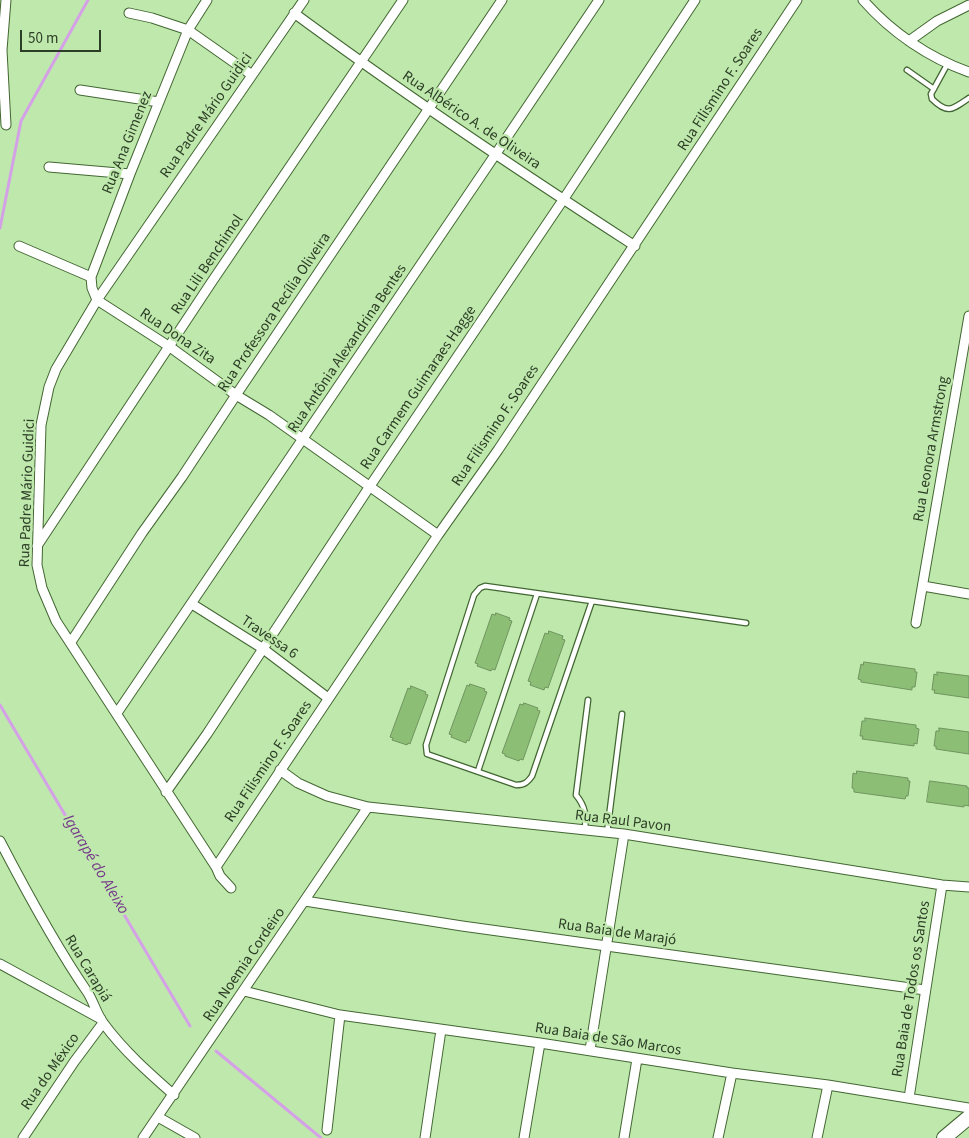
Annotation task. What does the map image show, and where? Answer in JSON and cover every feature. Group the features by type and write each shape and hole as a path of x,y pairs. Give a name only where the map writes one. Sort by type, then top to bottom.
{"street":[{"path":"6,0 2,50 6,125"},
{"name":"Rua Ana Gimenez","path":"91,277 188,30 207,0"},
{"name":"Rua Padre Mário Guidici","path":"231,888 220,876 56,620 42,588 37,565 41,433 45,404 56,369 97,300 304,0"},
{"name":"Rua Lili Benchimol","path":"37,546 211,283 403,0"},
{"name":"Rua Professora Pecília Oliveira","path":"71,642 502,0"},
{"name":"Rua Antônia Alexandrina Bentes","path":"117,713 599,0"},
{"name":"Rua Carmem Guimaraes Hagge","path":"166,792 207,734 262,648 290,609 695,0"},
{"name":"Rua Filismino F. Soares","path":"216,867 328,698 635,246 797,0"},
{"path":"864,0 874,12 909,41 948,64 969,72"},
{"path":"909,41 937,22 969,5"},
{"path":"129,13 152,18 188,30 252,75"},
{"name":"Rua Albérico A. de Oliveira","path":"294,13 361,62 496,155 635,246"},
{"path":"80,90 159,102"},
{"path":"49,167 130,174"},
{"path":"19,246 91,277 92,288 97,300"},
{"name":"Rua Dona Zita","path":"97,300 170,347 236,395 269,415 438,535"},
{"name":"Rua Leonora Armstrong","path":"916,623 969,316"},
{"path":"922,586 969,594"},
{"name":"Travessa 6","path":"192,604 262,648 328,698"},
{"name":"Rua Raul Pavon","path":"280,770 298,783 327,796 368,807 624,834 942,885 969,887"},
{"name":"Rua Noemia Cordeiro","path":"143,1138 368,807"},
{"path":"590,1050 624,834"},
{"name":"Rua Carapiá","path":"0,841 46,928 72,972 90,996 102,1021 134,1059 174,1095"},
{"name":"Rua Baia de Todos os Santos","path":"909,1098 942,885"},
{"name":"Rua Baia de Marajó","path":"305,900 462,926 925,990"},
{"path":"0,964 102,1021"},
{"name":"Rua Baia de São Marcos","path":"244,991 340,1015 909,1098 968,1118"},
{"path":"327,1130 340,1015"},
{"name":"Rua do México","path":"23,1138 102,1021"},
{"path":"425,1138 441,1030"},
{"path":"524,1138 540,1043"},
{"path":"624,1138 638,1059"},
{"path":"718,1138 732,1073"},
{"path":"817,1138 828,1085"},
{"path":"158,1117 195,1138"},
{"path":"944,1138 968,1118"}],"lane":[{"path":"948,64 934,89 932,99 947,109 954,109 969,98"},
{"path":"907,70 934,89"},
{"path":"592,601 532,776 522,785 516,785 431,756 426,750 474,596 480,588 485,586 538,594 592,601 746,623"},
{"path":"478,771 538,594"},
{"path":"585,830 585,807 576,795 588,700"},
{"path":"607,833 622,714"}],"building":[{"path":"496,613 510,618 509,620 512,621 495,670 492,669 491,671 477,666 478,664 475,663 492,614 495,615"},
{"path":"549,631 563,636 562,639 565,640 548,688 545,687 544,690 530,685 531,682 528,681 545,633 548,634"},
{"path":"864,662 915,669 915,672 917,672 915,687 912,687 912,690 861,682 858,679 861,664 863,665"},
{"path":"937,672 969,676 969,698 934,693 935,690 932,690 934,674 937,675"},
{"path":"470,684 485,689 484,691 487,692 469,741 467,740 466,743 451,737 452,735 449,734 467,685 469,686"},
{"path":"411,686 426,692 425,694 428,695 410,744 408,743 407,745 392,740 393,738 390,737 408,688 410,689"},
{"path":"524,703 538,708 537,710 540,711 523,760 520,759 519,761 502,753 520,704 523,705"},
{"path":"865,718 916,725 916,728 919,729 917,744 914,743 914,746 862,739 863,736 860,736 862,721 865,721"},
{"path":"939,728 969,732 969,754 936,749 936,746 934,746 936,731 939,731"},
{"path":"857,771 908,778 908,781 910,781 908,796 905,799 854,792 852,788 853,773 856,774"},
{"path":"930,781 967,786 969,788 969,806 927,802"}],"waterway":[{"name":"Igarapé do Aleixo","path":"0,228 21,121 88,0"},
{"name":"Igarapé do Aleixo","path":"0,705 190,1026"},
{"name":"Igarapé do Aleixo","path":"216,1051 321,1138"}]}
